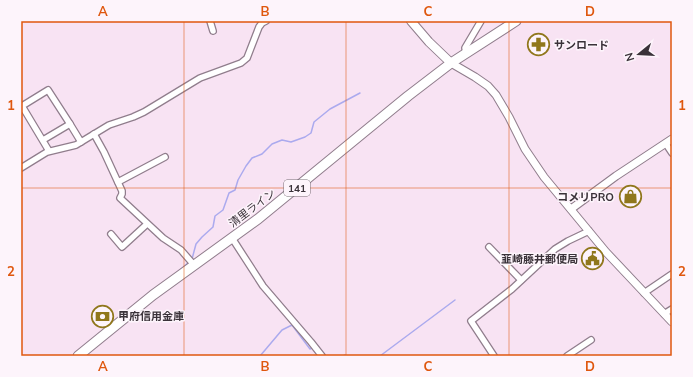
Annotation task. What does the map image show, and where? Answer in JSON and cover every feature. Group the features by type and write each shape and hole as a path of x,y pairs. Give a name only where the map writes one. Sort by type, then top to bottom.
{"highway":[{"name":"清里ライン","path":"78,356 153,295 283,199 408,96 451,63 516,21"}],"main road":[{"path":"412,21 429,42 451,63"}],"street":[{"path":"210,21 213,31"},
{"path":"21,168 49,151 81,142 109,125 144,112 200,78 241,63 247,58 259,27 266,21"},
{"path":"466,53 465,48 481,21"},
{"path":"451,63 476,77 488,86 496,95 504,106 532,160 544,177 606,252 672,322"},
{"path":"49,151 22,106 48,90 81,142"},
{"path":"42,140 70,124"},
{"path":"94,134 122,191 120,198 163,238 181,250 194,266"},
{"path":"571,209 616,176 669,142 672,153"},
{"path":"118,182 166,157"},
{"path":"110,234 122,247 147,224"},
{"path":"494,356 471,321 512,289 555,249 589,231"},
{"path":"232,238 263,286 312,342 322,356"},
{"path":"489,247 521,280"},
{"path":"644,293 672,274"},
{"path":"664,314 672,309"},
{"path":"566,356 591,340"}],"waterway":[{"path":"192,259 196,244 213,227 215,216 223,210 229,193 235,190 238,180 252,158 262,154 272,144 282,140 291,142 305,137 311,133 314,122 330,109 360,93"},
{"path":"180,270 189,262"},
{"path":"380,356 455,300"},
{"path":"260,356 282,330 292,325 310,349 312,348"},
{"path":"315,346 317,345 322,352"}],"place":[{"name":"サンロード","path":"538,45"},
{"name":"コメリPRO","path":"630,197"},
{"name":"韮崎藤井郵便局","path":"593,259"},
{"name":"甲府信用金庫","path":"102,316"}]}
